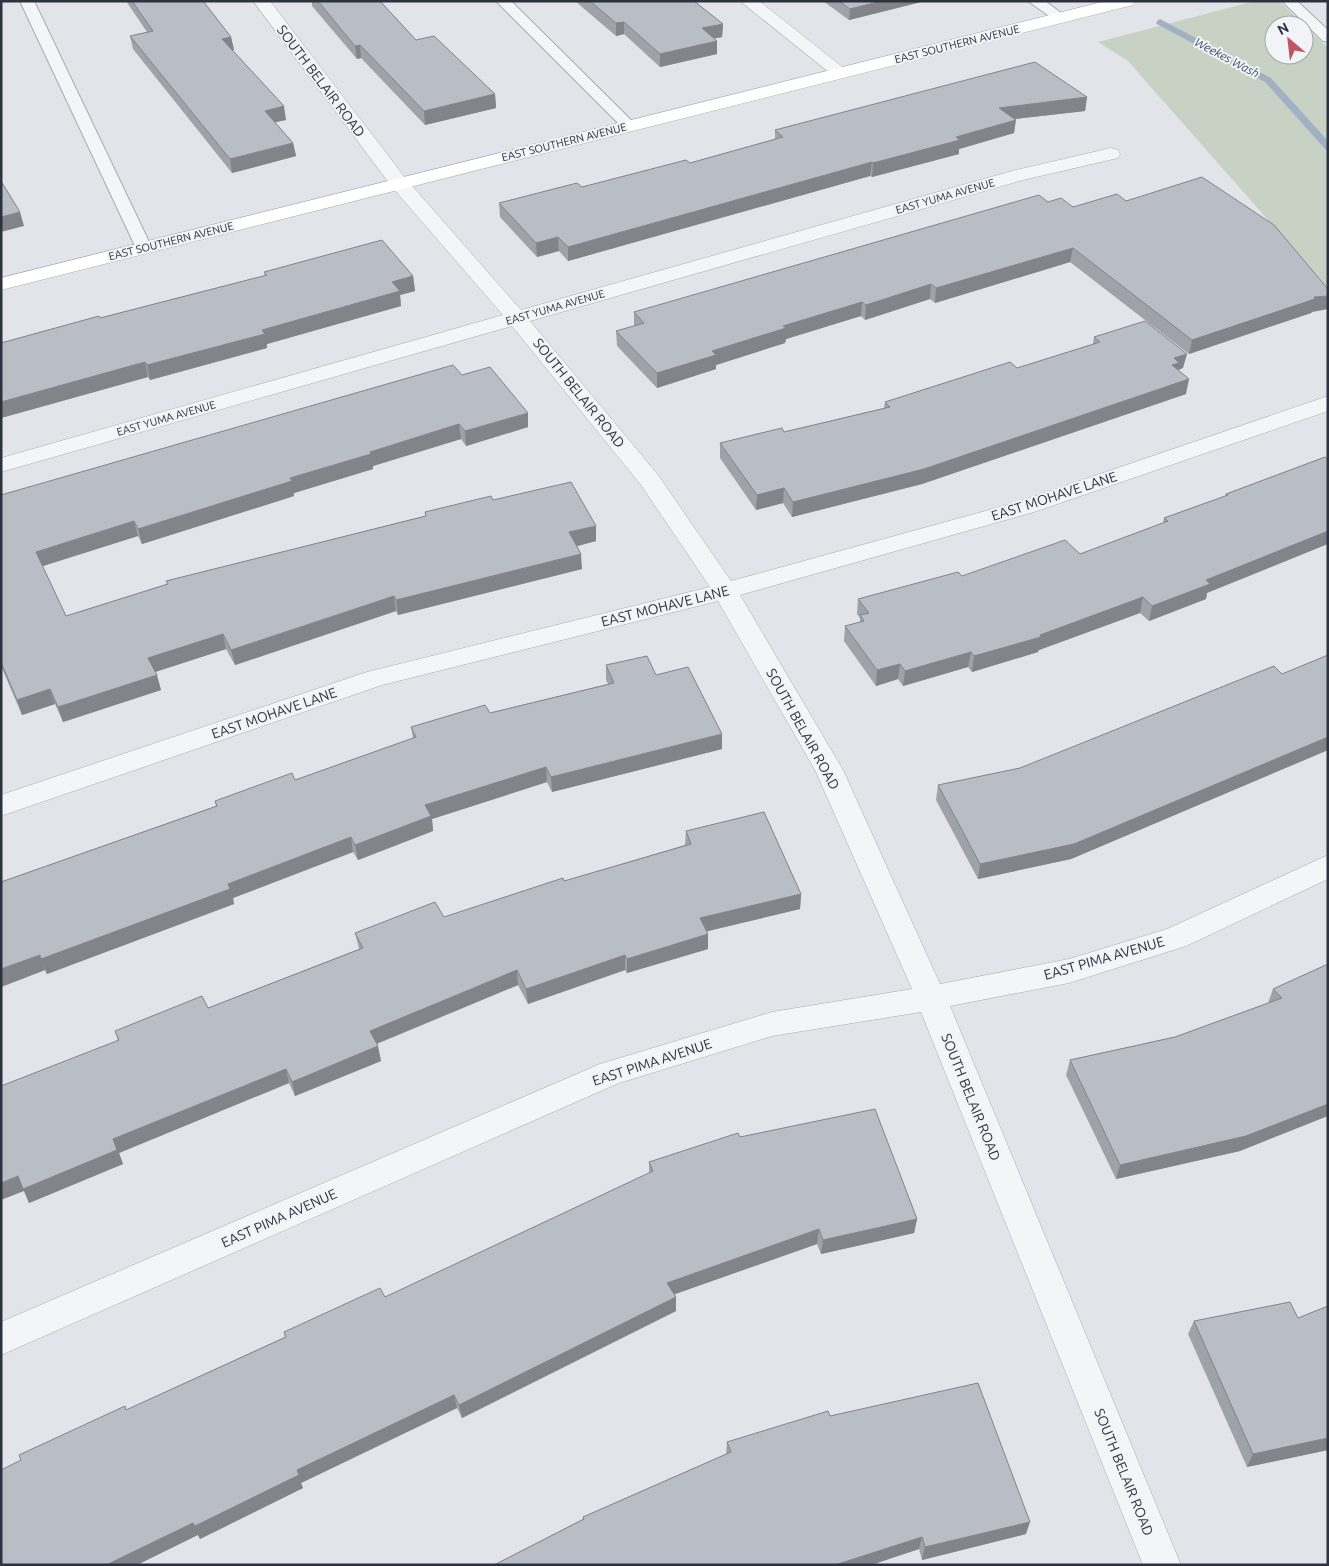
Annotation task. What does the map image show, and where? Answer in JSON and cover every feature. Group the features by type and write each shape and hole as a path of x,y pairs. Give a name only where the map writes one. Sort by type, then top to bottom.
{"main road":[{"name":"EAST SOUTHERN AVENUE","path":"1,284 1127,1"}],"street":[{"name":"SOUTH BELAIR ROAD","path":"261,1 398,184 517,318 650,480 724,591 828,770 931,998 1162,1565"},
{"path":"748,1 841,73"},
{"name":"EAST YUMA AVENUE","path":"1,466 1010,178 1111,154"},
{"name":"EAST MOHAVE LANE","path":"1,806 376,678 724,591 1026,507 1328,403"},
{"name":"EAST PIMA AVENUE","path":"1,1339 611,1073 772,1024 931,998 1069,971 1176,938 1328,866"}],"lane":[{"path":"27,1 144,248"},
{"path":"503,1 629,126"},
{"path":"1035,1 1061,18"},
{"path":"1289,1 1328,38"}],"green space":[{"path":"1255,1 1279,1 1294,15 1264,15 1264,65 1314,65 1314,35 1328,48 1328,288 1128,61 1098,42"}],"building":[{"path":"132,1 203,1 231,37 222,39 284,106 265,111 293,143 230,159 130,36 153,31"},
{"path":"318,1 380,1 416,40 434,36 495,94 424,111 360,45 355,46"},
{"path":"590,1 694,1 723,24 702,28 717,41 660,54 624,22 616,23"},
{"path":"839,1 882,1 850,9"},
{"path":"1035,62 1087,97 999,108 1016,120 956,137 960,140 872,162 568,247 558,237 536,243 499,203 577,183 582,187 686,160 690,163 783,137 775,130"},
{"path":"1202,177 1274,225 1328,289 1328,296 1314,297 1315,299 1192,340 1073,248 936,288 931,284 866,305 862,302 783,326 786,328 712,351 716,355 657,373 616,331 644,323 634,312 1039,195 1048,202 1061,198 1073,207 1117,194 1126,201"},
{"path":"1,181 20,212 1,217"},
{"path":"382,240 413,276 392,282 400,291 262,330 265,334 147,365 145,362 1,402 1,343 99,316 100,318 267,275 264,272"},
{"path":"1145,321 1187,354 1174,358 1179,363 1172,365 1189,379 924,469 793,502 784,488 757,495 720,443 782,428 784,432 890,407 885,402 1010,362 1017,368 1100,342 1094,337"},
{"path":"453,365 462,375 490,367 528,413 465,431 459,424 370,452 371,454 290,478 292,481 138,529 134,521 36,552 66,616 168,584 166,581 426,516 425,512 491,496 493,500 571,482 596,526 569,532 581,554 396,600 394,596 231,650 223,634 148,658 157,675 58,707 50,689 17,700 1,662 1,495"},
{"path":"1325,457 1328,459 1328,531 1206,580 1210,584 1152,606 1143,597 1040,635 1041,637 974,656 971,652 905,671 900,664 877,670 845,626 864,621 860,615 869,613 858,599 958,572 962,576 1065,540 1080,554 1168,521 1164,518"},
{"path":"1328,655 1328,737 1074,844 980,864 938,785 1020,768 1274,666 1282,674"},
{"path":"647,656 656,675 688,667 722,734 551,777 546,767 425,805 431,816 355,845 351,837 228,884 230,889 41,959 40,955 1,969 1,882 217,806 215,801 292,773 295,780 416,737 411,727 485,705 490,713 614,683 606,665"},
{"path":"764,812 801,894 700,918 708,934 627,959 625,955 526,989 517,970 370,1031 378,1046 292,1082 286,1069 113,1139 117,1150 23,1189 18,1176 1,1183 1,1086 119,1040 115,1031 202,996 208,1008 363,948 355,933 435,902 444,917 563,878 564,881 691,844 686,831"},
{"path":"1328,964 1328,1104 1246,1136 1120,1165 1070,1060 1175,1037 1282,998 1273,989"},
{"path":"875,1109 917,1219 823,1240 819,1229 667,1283 676,1297 459,1405 454,1395 297,1470 299,1475 195,1526 193,1523 106,1565 1,1565 1,1470 21,1460 19,1455 125,1406 126,1410 286,1337 284,1332 380,1288 385,1297 653,1171 649,1162 738,1133 740,1137"},
{"path":"1290,1302 1298,1318 1328,1306 1328,1438 1253,1454 1194,1321"},
{"path":"978,1383 1030,1522 925,1547 922,1537 835,1565 494,1565 584,1519 583,1517 731,1452 727,1442 828,1411 830,1416"}],"waterway":[{"name":"Weekes Wash","path":"1160,22 1268,80 1328,147"}]}
